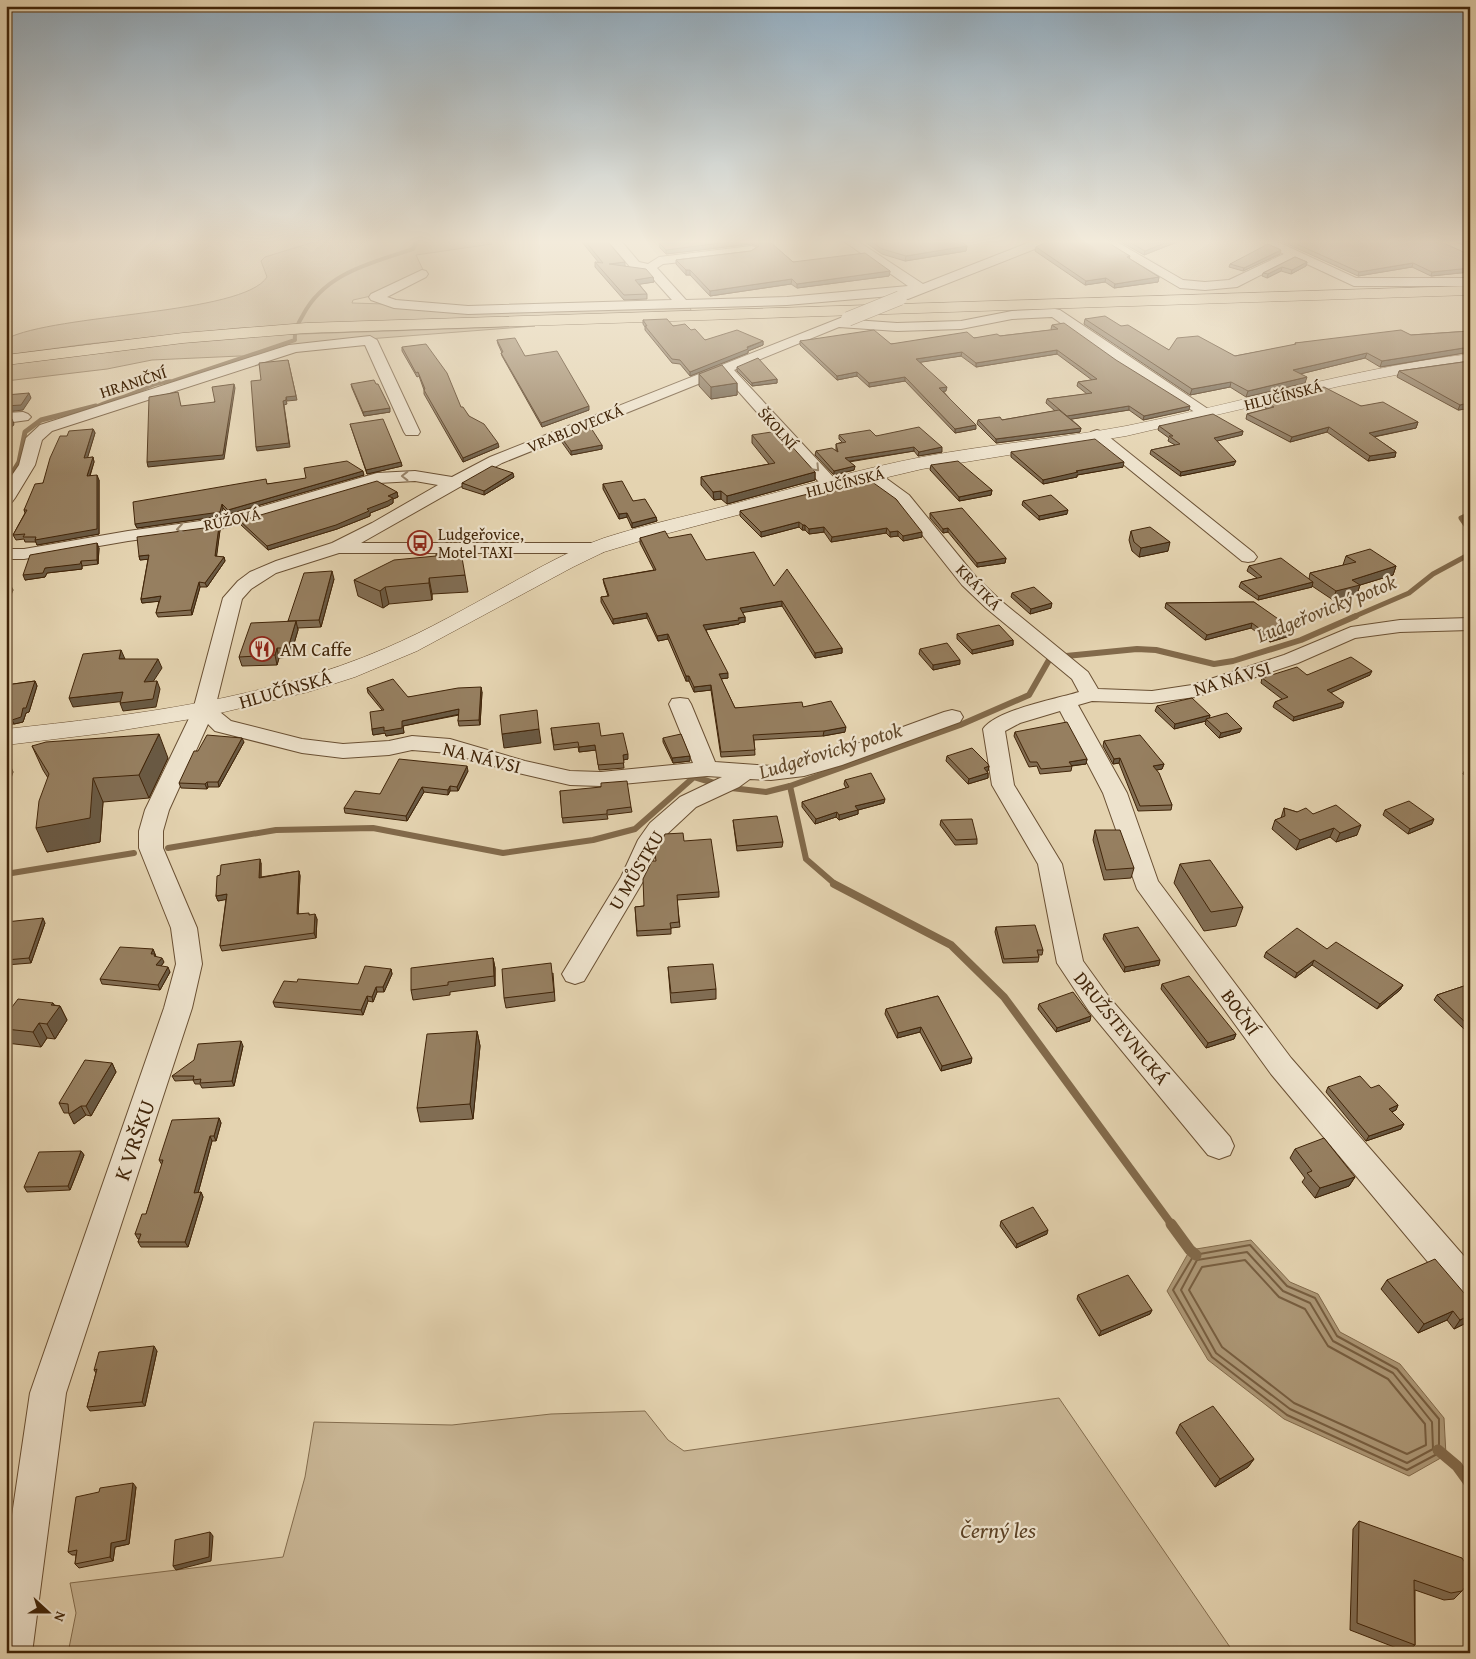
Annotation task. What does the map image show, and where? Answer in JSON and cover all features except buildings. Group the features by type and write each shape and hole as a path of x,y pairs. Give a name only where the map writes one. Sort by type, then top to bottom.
{"main road":[{"path":"6,360 136,343 278,330 569,319"}],"street":[{"name":"VRABLOVECKÁ","path":"204,710 220,654 229,606 239,590 258,575 274,567 337,548 472,472 514,452 726,369 846,319"},
{"path":"842,321 897,327 961,325 989,319"},
{"path":"1064,319 1121,359 1206,413"},
{"name":"HRANIČNÍ","path":"6,498 27,465 34,438 46,428 294,348 370,340 412,432"},
{"name":"HLUČÍNSKÁ","path":"6,737 114,725 204,710 298,688 392,653 462,619 563,564 597,548 637,535 870,475 953,457 1097,435 1206,413 1381,371 1470,359"},
{"name":"ŠKOLNÍ","path":"726,369 831,485"},
{"path":"6,418 23,417"},
{"path":"1097,435 1248,557"},
{"name":"KRÁTKÁ","path":"870,475 903,499 969,581 993,604 1081,676 1078,698"},
{"name":"RŮŽOVÁ","path":"6,554 24,554 128,536 224,523 377,478 415,476 454,482"},
{"name":"HLUČÍNSKÁ","path":"337,548 597,548"},
{"name":"NA NÁVSI","path":"994,729 1012,718 1078,698 1152,697 1195,691 1291,659 1351,633 1400,626 1470,624"},
{"name":"BOČNÍ","path":"1078,698 1115,793 1146,884 1281,1066 1470,1287"},
{"path":"680,704 725,778"},
{"name":"NA NÁVSI","path":"204,710 223,726 302,746 343,751 412,743 450,746 522,767 570,778 601,779 725,778 796,771 834,760 952,717"},
{"name":"K VRŠKU","path":"12,1653 48,1393 178,1008 189,964 184,928 151,848 151,831 157,810 204,710"},
{"name":"DRUŽSTEVNICKÁ","path":"994,729 1003,785 1050,864 1070,963 1099,1004 1219,1146"},
{"name":"U MŮSTKU","path":"575,974 633,878 650,840 688,802 725,778"}],"green space":[{"path":"95,319 468,319 240,328 88,344 6,355 6,339 31,330"},
{"path":"535,326 368,339 252,357 152,360 107,369 6,381 6,364 140,346 272,335"},
{"name":"Černý les","path":"1059,1398 1234,1653 68,1653 76,1613 70,1583 283,1557 305,1477 314,1422 452,1425 551,1414 645,1411 668,1440 684,1451"}],"water":[{"path":"1251,1240 1290,1282 1318,1294 1340,1332 1400,1364 1444,1418 1446,1455 1409,1476 1284,1419 1208,1360 1167,1291 1190,1250"}],"waterway":[{"path":"94,408 156,384 173,381 295,340 296,330 300,319"},
{"path":"6,483 19,462 25,432 41,420 96,406"},
{"name":"Ludgeřovický potok","path":"1470,514 1461,518 1470,531"},
{"name":"Ludgeřovický potok","path":"1353,617 1409,593 1433,574 1470,554"},
{"name":"Ludgeřovický potok","path":"1066,656 1137,649 1156,650 1214,664 1233,661 1301,640 1356,616"},
{"name":"Ludgeřovický potok","path":"790,786 960,725 1029,695 1049,660"},
{"name":"Ludgeřovický potok","path":"168,848 276,830 373,828 503,853 593,840 635,829 694,777 731,788 766,792 790,786"},
{"path":"790,786 806,859 836,885"},
{"name":"Ludgeřovický potok","path":"6,874 134,853"},
{"path":"834,884 951,945 1004,997 1172,1225"},
{"path":"1171,1224 1190,1250 1196,1255"},
{"path":"1438,1450 1457,1466 1470,1484"}],"place":[{"name":"Ludgeřovice, Motel TAXI","path":"420,543"},
{"name":"AM Caffe","path":"262,649"}]}
